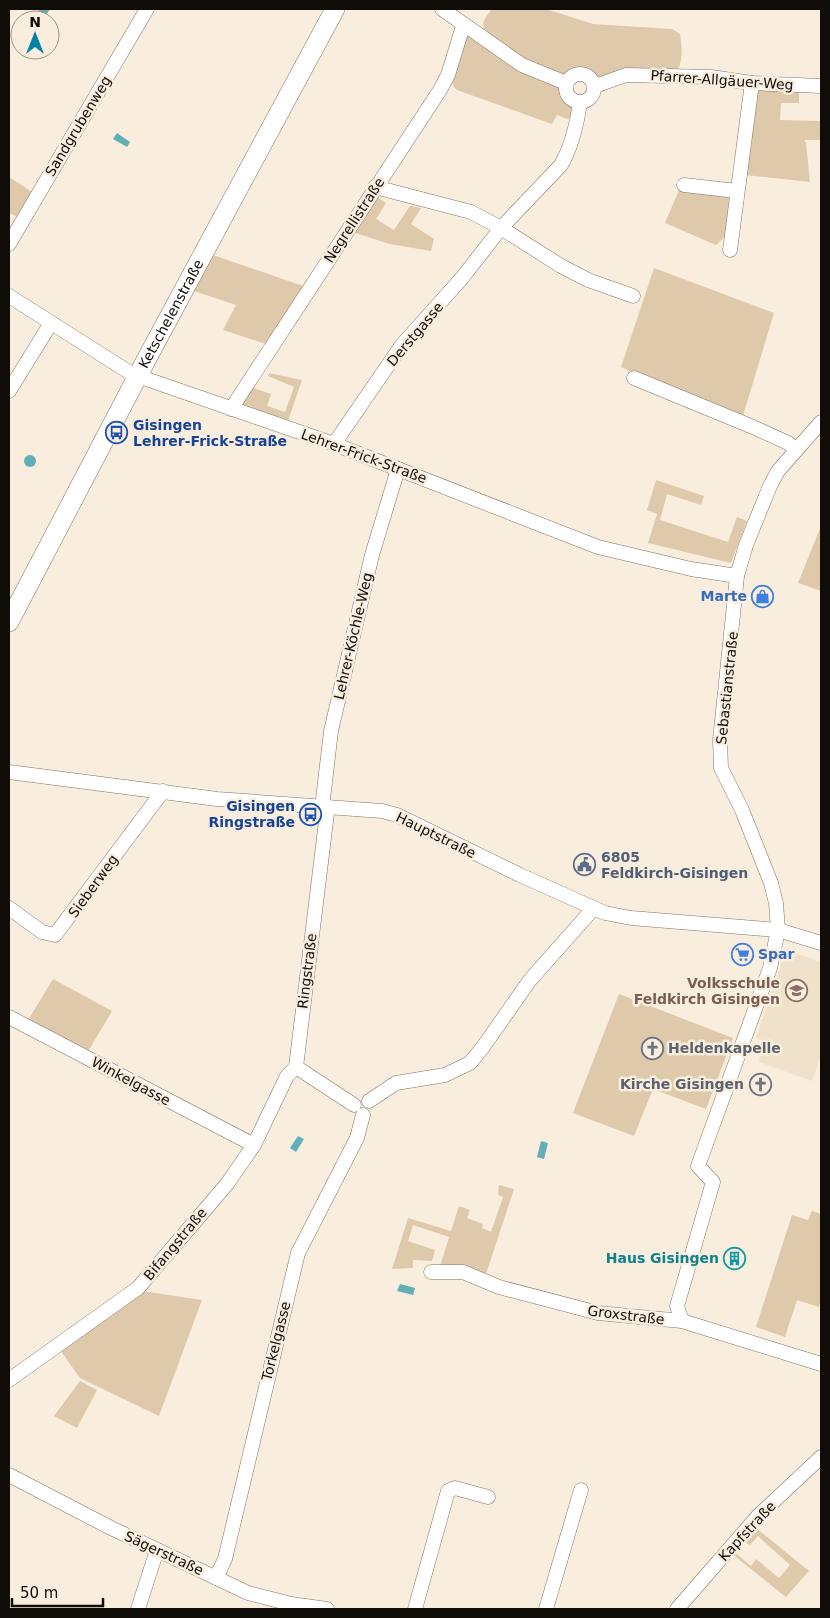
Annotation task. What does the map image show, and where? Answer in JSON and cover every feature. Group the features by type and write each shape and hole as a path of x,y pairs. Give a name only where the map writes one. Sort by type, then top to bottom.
{"main road":[{"name":"Ketschelenstraße","path":"9,622 138,375 335,9"}],"street":[{"name":"Sandgrubenweg","path":"9,244 147,9"},
{"path":"442,9 463,26 522,65 566,83"},
{"name":"Negrellistraße","path":"231,409 440,90 448,75 463,26"},
{"path":"582,73 590,77 595,86 592,96 580,102 568,96 566,83 572,76 582,73"},
{"name":"Pfarrer-Allgäuer-Weg","path":"595,86 626,75 712,77 752,83 821,86"},
{"path":"730,250 752,83"},
{"name":"Derstgasse","path":"334,444 402,345 462,278 501,228 561,165 567,154 576,127 580,102"},
{"path":"684,185 737,191"},
{"path":"375,188 471,212 501,228 560,266 588,280 633,296"},
{"name":"Lehrer-Frick-Straße","path":"9,296 132,374 334,444 598,547 692,569 737,576"},
{"path":"9,391 51,322"},
{"path":"634,378 753,427 788,443 796,449"},
{"name":"Sebastianstraße","path":"682,1321 677,1306 713,1182 698,1166 770,968 778,930 776,903 771,883 721,763 720,740 737,576 746,545 778,471 821,422"},
{"name":"Lehrer-Köchle-Weg","path":"325,807 323,798 331,731 370,563 398,469"},
{"name":"Hauptstraße","path":"9,772 242,801 382,811 397,815 593,909 631,918 778,930 821,943"},
{"name":"Sieberweg","path":"9,908 42,932 55,935 62,929 163,791"},
{"name":"Ringstraße","path":"296,1067 327,813 325,807"},
{"path":"296,1067 358,1110 370,1111 369,1101 396,1083 444,1075 470,1063 530,980 593,909"},
{"name":"Winkelgasse","path":"9,1017 254,1145"},
{"name":"Bifangstraße","path":"9,1380 138,1288 227,1184 254,1145 287,1076 296,1067"},
{"name":"Torkelgasse","path":"216,1578 225,1559 298,1253 358,1138 358,1110"},
{"name":"Groxstraße","path":"431,1272 463,1272 499,1287 598,1313 682,1321 821,1364"},
{"name":"Kapfstraße","path":"677,1609 758,1516 821,1457"},
{"name":"Sägerstraße","path":"9,1475 216,1578 263,1597 327,1609"},
{"path":"415,1609 448,1490 455,1488 488,1497"},
{"path":"546,1609 581,1490"},
{"path":"138,1609 157,1550"}],"shaded area":[{"path":"492,9 546,9 593,24 672,29 680,34 682,52 680,66 678,70 598,81 590,73 581,69 571,70 562,77 526,63 486,34 483,24"},
{"path":"468,36 562,86 567,99 574,103 572,117 567,119 557,115 552,124 457,90 453,86 452,81 463,38"},
{"path":"758,88 799,89 799,103 781,103 780,120 821,121 821,140 804,140 806,143 810,182 746,175"},
{"path":"9,177 34,193 18,217 9,213"},
{"path":"679,190 729,195 727,235 716,245 665,223"},
{"path":"377,197 386,203 376,219 394,230 410,206 421,208 411,224 434,239 431,251 390,244 352,232"},
{"path":"213,255 306,287 269,345 223,330 236,305 194,291"},
{"path":"654,268 774,313 742,419 621,367"},
{"path":"269,373 302,380 288,421 241,404 253,388 271,394 267,406 285,412 294,387 268,376"},
{"path":"656,480 704,496 701,505 667,494 660,520 728,542 737,517 747,521 731,563 648,543 657,514 647,510"},
{"path":"821,526 821,591 798,583"},
{"name":"Volksschule Feldkirch Gisingen","path":"786,950 821,962 821,1056 812,1081 759,1062 764,1041 756,1038"},
{"path":"53,979 112,1011 86,1055 27,1022"},
{"path":"619,994 733,1038 706,1109 653,1089 634,1136 573,1113"},
{"path":"499,1185 514,1189 485,1277 440,1266 449,1237 413,1225 408,1241 435,1250 432,1261 413,1260 413,1268 392,1269 408,1218 451,1231 459,1206 470,1210 467,1218 483,1224 482,1228 491,1232 503,1197 498,1195"},
{"path":"812,1211 821,1214 821,1300 819,1307 797,1300 785,1337 756,1327 792,1215 808,1220"},
{"path":"142,1291 202,1300 159,1416 80,1378 60,1350"},
{"path":"80,1381 97,1390 77,1428 54,1416"},
{"path":"756,1528 809,1571 786,1597 732,1554 734,1552 751,1566 756,1559 779,1578 790,1565 758,1536 750,1545 744,1542"}],"water":[{"path":"117,133 130,142 127,147 113,139"},
{"path":"28,455 32,455 36,461 32,467 28,467 24,463 24,459"},
{"path":"298,1136 304,1139 296,1152 290,1148"},
{"path":"541,1141 548,1143 544,1159 537,1157"},
{"path":"400,1284 415,1288 413,1295 397,1291"}],"place":[{"name":"Gisingen Lehrer-Frick-Straße","path":"117,433"},
{"name":"Marte","path":"763,596"},
{"name":"Gisingen Ringstraße","path":"311,814"},
{"name":"6805 Feldkirch-Gisingen","path":"585,865"},
{"name":"Spar","path":"742,954"},
{"name":"Volksschule Feldkirch Gisingen","path":"796,991"},
{"name":"Heldenkapelle","path":"652,1048"},
{"name":"Kirche Gisingen","path":"760,1084"},
{"name":"Haus Gisingen","path":"735,1258"}]}
